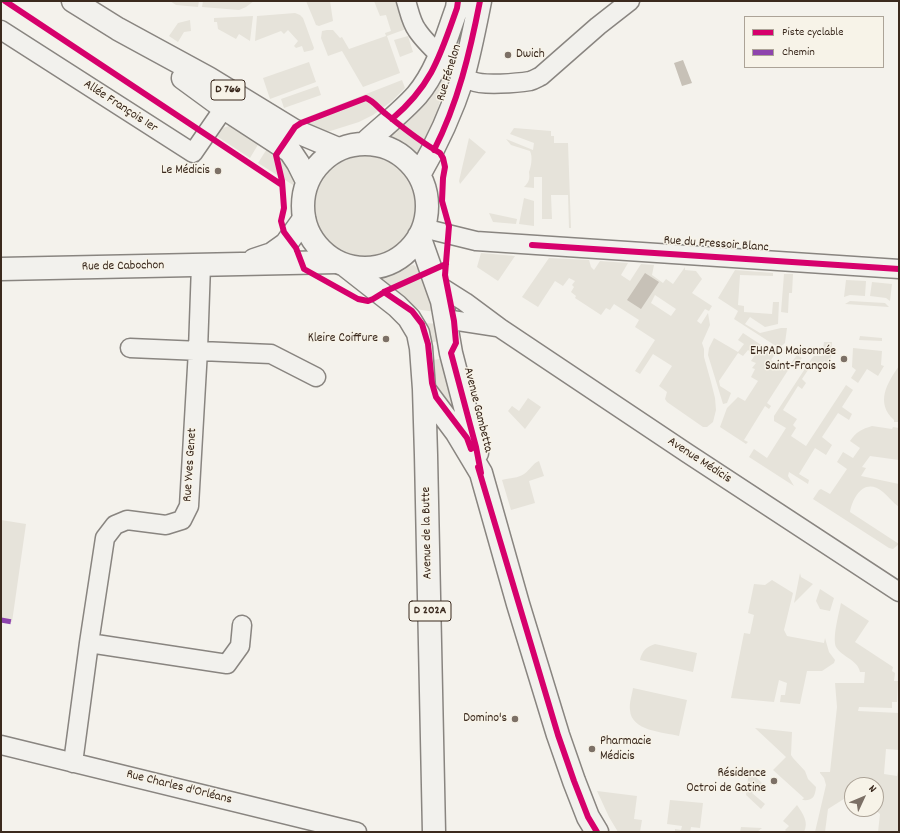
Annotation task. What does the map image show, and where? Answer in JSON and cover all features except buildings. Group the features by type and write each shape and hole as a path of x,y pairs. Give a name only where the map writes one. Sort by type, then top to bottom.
{"main road":[{"name":"D 766","path":"73,1 118,29 208,78 293,130 338,149"},
{"name":"Rue Fénelon","path":"365,143 418,94 430,76 441,55 458,1"},
{"name":"Rue Fénelon","path":"419,175 436,145 463,76 475,30 480,1"},
{"name":"D 766","path":"118,29 224,108 290,151 307,181"},
{"path":"365,143 386,147 405,158 419,175 427,201 427,215 421,232 406,253 388,264 367,268 341,264 322,251 310,236 304,219 302,206 303,193 307,181 315,168 325,157 338,149 365,143"},
{"name":"Rue de Cabochon","path":"246,264 272,254 286,244 304,219"},
{"name":"Avenue Gambetta","path":"421,232 435,283 442,301 451,353 476,447 481,473"},
{"name":"Rue de Cabochon","path":"1,269 246,264 341,264"},
{"name":"Avenue de la Butte","path":"341,264 397,306 409,318 418,333 424,389 434,832"},
{"path":"424,389 457,433 481,473 558,735 579,795 588,817 597,832"}],"street":[{"path":"406,1 416,29 463,76 473,82 484,83 521,82 532,80 541,76 598,26 630,1"},
{"name":"Allée François 1er","path":"1,30 193,153 224,108"},
{"name":"Rue du Pressoir Blanc","path":"421,232 476,241 899,269"},
{"name":"Rue Yves Genet","path":"73,763 105,538 115,525 127,520 166,525 182,520 189,506 198,350 201,265"},
{"name":"Avenue Médicis","path":"435,283 687,453 899,592"},
{"name":"Avenue Médicis","path":"445,319 500,328"},
{"path":"130,348 271,354 316,377"},
{"path":"89,643 227,664 240,646 242,625"},
{"name":"Rue Charles d'Orléans","path":"1,745 357,832"}],"shaded area":[{"path":"170,1 199,1 198,7 176,5"},
{"path":"203,1 254,1 239,10 202,7"},
{"path":"306,1 330,1 333,21 319,26 316,25"},
{"path":"374,1 396,1 406,29 387,36 400,73 363,87 342,51 328,56 321,38 322,31 333,30 340,38 342,37 349,49 386,36 385,33 391,31 386,15 380,16"},
{"path":"295,13 303,18 314,48 313,50 304,52 302,46 296,48 294,46 298,41 288,30 284,34 281,31 255,41 257,16"},
{"path":"253,16 250,41 239,34 236,39 218,29 217,22 214,22 214,18"},
{"path":"190,20 191,31 184,32 178,42 169,36 178,23"},
{"path":"408,36 413,52 400,57 394,40"},
{"path":"683,60 692,83 682,86 674,63"},
{"path":"309,62 316,82 270,99 263,78"},
{"path":"443,78 445,82 436,116 434,138 423,157 407,145 388,137 439,79"},
{"path":"402,80 405,88 392,101 373,115 359,122 324,133 292,123"},
{"path":"318,86 321,95 284,108 281,99"},
{"path":"232,125 262,138 250,158 215,135 220,129"},
{"path":"514,128 551,131 551,136 554,136 554,143 568,143 571,228 569,228 568,195 551,195 552,219 542,219 542,177 534,177 534,188 524,187 529,179 532,159 531,153 530,151 511,145 506,139 533,150 534,143 510,134"},
{"path":"469,138 486,152 460,184 459,181"},
{"path":"270,144 295,176 293,185 258,163"},
{"path":"365,156 375,157 393,164 407,178 414,196 414,216 407,234 393,248 375,255 365,256 355,255 337,248 323,234 316,216 315,206 316,196 323,178 337,164 355,157"},
{"path":"524,198 534,201 534,226 519,224"},
{"path":"489,213 517,219 516,224 493,222"},
{"path":"481,253 515,256 498,281 477,267"},
{"path":"549,258 589,260 591,267 594,270 600,261 628,263 621,275 630,281 641,264 654,265 652,275 663,283 666,279 673,284 685,267 685,270 696,271 702,279 692,293 712,306 709,311 705,309 697,321 701,324 708,313 710,325 702,343 704,357 715,398 716,410 713,422 707,427 703,427 667,402 665,399 667,392 659,386 672,366 653,354 640,374 635,371 655,340 635,327 639,320 614,304 610,310 606,308 601,315 575,298 576,296 571,292 574,287 572,285 575,281 569,278 563,286 555,281 538,307 522,297","holes":["655,295 676,309 671,316 651,303"]},
{"path":"414,265 426,280 436,312 421,310 408,304 374,279 387,277 408,266"},
{"path":"735,270 773,273 773,276 740,275 738,305 744,306 744,312 772,314 773,302 779,302 778,324 765,327 750,317 745,324 760,333 787,328 785,343 779,348 734,319 738,311 718,298"},
{"path":"645,273 659,282 641,309 627,300"},
{"path":"784,274 793,274 792,293 789,293 788,313 781,312"},
{"path":"846,280 866,281 865,296 850,295 844,297"},
{"path":"872,282 892,284 890,301 886,298 870,296"},
{"path":"850,301 885,303 889,307 845,304"},
{"path":"425,323 439,324 443,341 431,342"},
{"path":"743,333 775,354 771,360 786,370 797,355 802,358 798,363 794,361 767,403 771,406 769,409 765,406 744,440 748,442 746,444 720,427 727,408 738,397 745,401 758,381 751,377 755,369 752,368 756,363 751,361 755,355 748,350 743,356 738,353 719,381 720,386 731,393 727,403 723,404 708,355 709,348 714,338 738,352 744,344 738,340"},
{"path":"860,336 882,338 882,341 859,340"},
{"path":"824,342 832,342 830,365 824,361 819,368 812,364 802,379 806,383 802,389 798,386 783,410 797,419 793,425 796,428 791,436 806,446 846,385 853,390 842,407 852,414 849,420 838,413 822,437 832,445 826,455 815,448 799,474 809,480 808,484 789,472 788,476 794,486 749,457 754,449 767,458 786,428 774,421 774,416 812,358 814,356 822,356"},
{"path":"853,348 882,351 881,365 884,366 878,376 867,369 858,383 851,378 856,370 852,367"},
{"path":"446,358 461,416 455,418 437,391 433,376 433,360"},
{"path":"899,366 899,422 894,422 885,407 884,400 890,379"},
{"path":"528,398 541,407 525,429 508,411 512,406 519,411"},
{"path":"872,426 892,429 893,427 899,428 899,460 870,456 862,467 866,468 861,476 899,484 899,507 883,492 877,488 871,487 861,490 854,500 850,512 899,544 893,549 889,548 813,499 821,489 830,494 847,469 837,462 843,452 853,458 860,448 850,441 860,431"},
{"path":"539,461 544,476 529,481 535,503 511,510 502,480 522,475"},
{"path":"1,520 26,524 12,622 1,620"},
{"path":"800,573 801,577 813,584 794,603"},
{"path":"772,580 793,593 784,630 787,636 824,643 825,638 829,652 835,660 834,663 822,671 807,671 800,704 780,702 781,695 785,695 787,683 779,680 774,702 731,698 744,633 750,634 754,615 748,613 754,584 765,585"},
{"path":"820,589 834,598 830,611 820,609 816,601"},
{"path":"841,603 869,621 855,642 893,667 892,671 895,673 894,681 898,681 897,702 892,702 892,708 859,707 858,711 899,713 899,750 886,749 884,774 897,776 899,766 899,832 878,832 880,817 884,817 884,777 844,777 844,799 828,809 825,832 815,832 826,785 820,772 830,772 837,707 835,683 864,683 865,672 860,672 856,664 836,647 835,632"},
{"path":"655,644 697,653 693,672 640,660 645,650 649,646"},
{"path":"633,688 687,700 679,736 657,732 636,722 632,717 630,710"},
{"path":"755,728 792,732 791,755 805,771 808,779 816,787 813,798 809,800 802,800 804,798 773,770 786,757"},
{"path":"749,770 762,783 752,793 765,804 761,809 746,795"},
{"path":"597,791 637,796 634,819 642,820 640,832 618,832"},
{"path":"670,800 703,803 700,828 691,827 690,832 675,832 675,829 681,830 682,826 667,824"},
{"path":"797,805 806,821 804,832 787,832 785,830 789,826 783,821"},
{"path":"741,827 762,828 757,832 740,832"}],"marked path":[{"path":"1,620 12,622"}],"cycle path":[{"path":"5,1 282,185"},
{"path":"392,119 406,106 426,82 440,55 457,8 458,1"},
{"path":"434,150 450,114 462,77 480,1"},
{"path":"446,264 386,291 368,301 358,299 304,269 296,248 284,232 281,221 284,208 282,181 276,155 295,127 301,123 366,98 372,101 383,112 412,135 440,153 443,158 445,167 442,201 449,226 445,275 454,321 456,343 451,353 476,447 481,473"},
{"path":"532,245 899,269"},
{"path":"384,292 412,311 422,324 428,344 432,383 436,397 467,438 471,449"},
{"path":"478,467 558,735 588,817 597,832"}],"place":[{"name":"Dwich","path":"508,55"},
{"name":"Le Médicis","path":"218,171"},
{"name":"Kleire Coiffure","path":"386,339"},
{"name":"EHPAD Maisonnée Saint-François","path":"844,359"},
{"name":"Domino's","path":"515,719"},
{"name":"Pharmacie Médicis","path":"592,749"},
{"name":"Résidence Octroi de Gatine","path":"774,781"}]}
